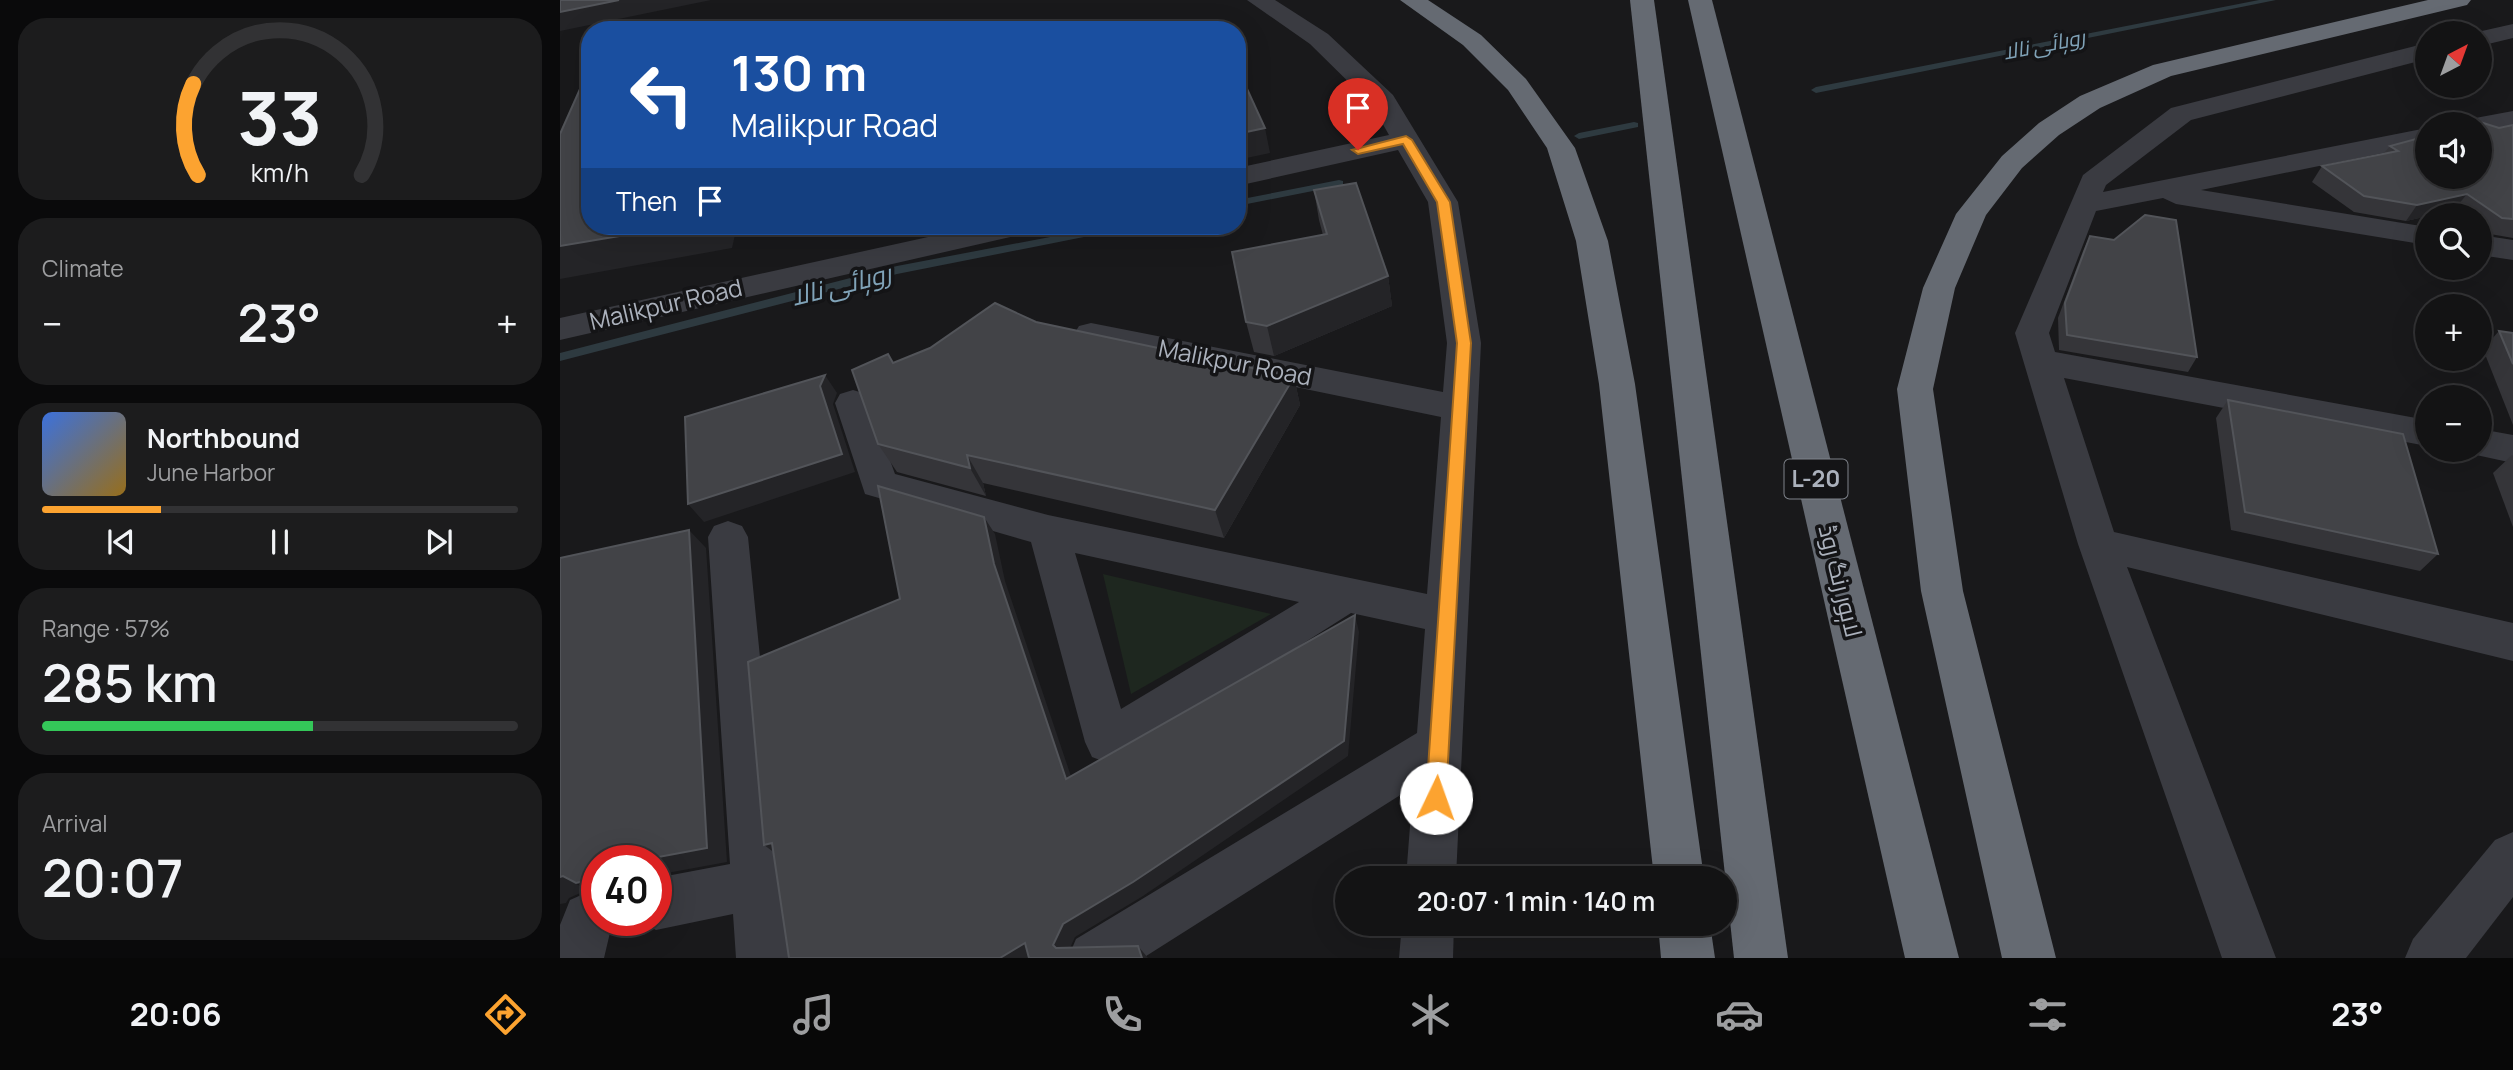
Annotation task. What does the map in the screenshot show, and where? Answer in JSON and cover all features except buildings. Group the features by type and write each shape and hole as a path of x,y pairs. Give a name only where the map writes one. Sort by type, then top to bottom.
{"highway":[{"path":"1412,0 1472,40 1517,85 1561,148 1592,242 1617,384 1677,866"},
{"path":"1642,0 1761,958"},
{"name":"لاہور رنگ روڈ","path":"1700,0 1932,958"},
{"path":"2029,958 1942,591 1915,389 1939,288 1971,214 2012,162 2049,128 2090,102 2162,70 2459,0"},
{"path":"1685,936 1688,958"}],"street":[{"path":"1259,0 1319,38 1383,101 1443,202 1464,343 1432,866"},
{"path":"2492,36 2513,31"},
{"path":"2249,958 2098,544 2032,332 2093,181 2181,114 2415,54"},
{"path":"2492,123 2513,119"},
{"path":"2083,205 2415,138"},
{"path":"1246,175 1406,140"},
{"path":"2153,191 2415,234"},
{"name":"Malikpur Road","path":"560,329 979,235"},
{"path":"2492,247 2513,250"},
{"name":"Malikpur Road","path":"1066,329 1459,408"},
{"path":"2042,362 2415,431"},
{"path":"853,403 879,484 1048,531 1447,616"},
{"path":"2492,445 2513,449"},
{"path":"1048,531 1108,742 1345,595"},
{"path":"728,537 763,958"},
{"path":"2098,544 2513,642"},
{"path":"1096,958 1439,745"},
{"path":"2432,958 2513,857"},
{"path":"672,901 757,884"},
{"path":"1426,958 1427,936"}],"shaded area":[{"path":"1103,574 1271,614 1131,694"}],"waterway":[{"name":"روہائی نالا","path":"1816,90 2272,0"},
{"name":"روہائی نالا","path":"1579,136 1634,125"},
{"name":"روہائی نالا","path":"1246,201 1339,183"},
{"name":"روہائی نالا","path":"560,357 897,270 1078,235"}],"route":[{"path":"1358,150 1406,140 1443,202 1464,343 1436,798"}]}
